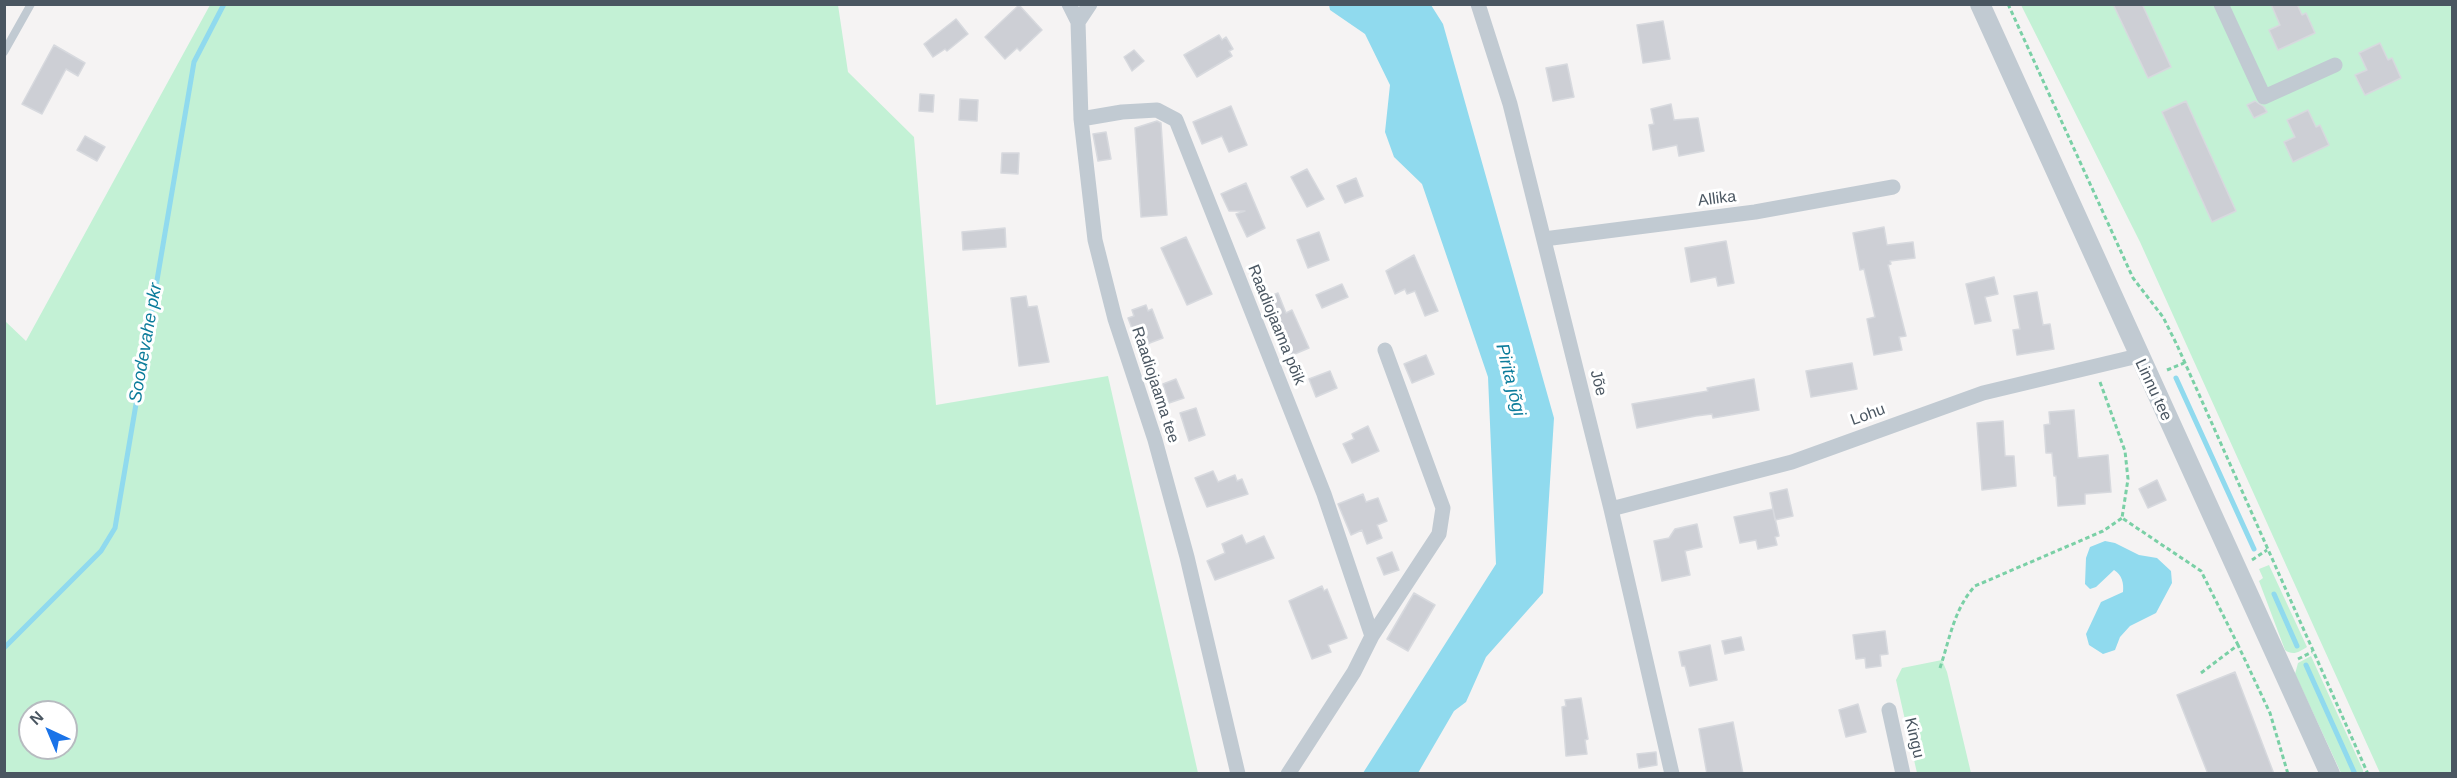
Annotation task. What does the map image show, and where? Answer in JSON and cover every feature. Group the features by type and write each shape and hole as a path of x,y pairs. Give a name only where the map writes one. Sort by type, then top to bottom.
{"street":[{"name":"Raadiojaama tee","path":"1069,4 1078,22 1082,119 1095,240 1115,319 1155,440 1181,536 1239,774"},
{"path":"1078,22 1090,4"},
{"name":"Jõe","path":"1478,4 1510,104 1544,238 1611,508 1672,774"},
{"name":"Linnu tee","path":"1980,4 2138,356 2330,774"},
{"path":"2221,4 2264,97 2335,65"},
{"name":"Raadiojaama põik","path":"1082,119 1122,112 1157,110 1176,120 1324,494 1372,636"},
{"name":"Allika","path":"1544,238 1755,212 1893,187"},
{"path":"1288,774 1354,672 1372,636 1439,534 1443,508 1385,350"},
{"name":"Lohu","path":"1611,508 1792,462 1983,393 2138,356"},
{"name":"Kingu","path":"1889,710 1903,774"}],"lane":[{"path":"4,52 31,4"}],"path":[{"path":"2008,4 2133,278 2163,317 2172,336 2368,774"},
{"path":"1940,668 1953,622 1963,599 1975,586 2093,536 2122,518 2128,479 2125,451 2094,367"},
{"path":"2122,518 2201,571 2270,713 2288,774"},
{"path":"2256,568 2252,558 2267,550"},
{"path":"2201,673 2238,645"}],"green space":[{"path":"210,5 838,5 848,72 914,137 936,405 1108,376 1198,773 5,773 5,321 26,341"},
{"path":"2021,5 2452,5 2452,773 2380,773 2140,242"},
{"path":"2269,565 2307,647 2296,653 2285,650 2259,581 2263,578 2259,569"},
{"path":"2311,656 2363,773 2341,773 2295,674 2298,663"},
{"path":"1942,660 1947,672 1971,773 1917,773 1896,680 1902,668"}],"water":[{"name":"Pirita jõgi","path":"1329,5 1431,5 1443,24 1554,418 1543,593 1486,657 1466,702 1454,711 1418,773 1363,773 1496,564 1488,377 1422,184 1394,157 1385,132 1390,85 1365,34 1330,10"},
{"path":"2105,541 2115,543 2139,555 2157,558 2171,571 2172,583 2156,613 2130,626 2120,637 2115,650 2103,654 2089,645 2086,634 2101,602 2123,592 2123,582 2114,570 2096,587 2090,589 2085,584 2086,558 2090,547"}],"building":[{"path":"2113,4 2142,4 2171,67 2148,78"},
{"path":"2271,4 2297,4 2302,15 2306,13 2315,33 2278,50 2269,30 2280,25"},
{"path":"1019,5 1042,30 1020,51 1017,48 1005,59 985,37"},
{"path":"956,19 968,34 947,51 945,49 933,57 924,44"},
{"path":"1663,21 1670,59 1643,63 1637,25"},
{"path":"1219,35 1222,40 1226,37 1233,49 1229,51 1232,56 1197,77 1184,55"},
{"path":"2380,43 2388,60 2392,58 2401,78 2365,95 2355,75 2367,70 2359,53"},
{"path":"54,45 85,63 78,76 66,69 42,114 22,104"},
{"path":"1134,50 1144,61 1132,71 1124,57"},
{"path":"1567,64 1574,97 1553,101 1546,68"},
{"path":"920,94 934,95 933,112 919,111"},
{"path":"960,99 978,100 977,121 959,120"},
{"path":"2186,101 2236,211 2212,222 2162,112"},
{"path":"2255,101 2267,112 2254,118 2247,105"},
{"path":"1671,104 1674,120 1698,118 1704,151 1679,156 1677,145 1653,150 1649,125 1654,124 1651,109"},
{"path":"1231,106 1247,145 1229,152 1222,136 1202,144 1193,122"},
{"path":"2308,110 2316,127 2320,125 2329,145 2293,162 2284,142 2295,137 2287,120"},
{"path":"1157,121 1161,123 1167,215 1141,217 1135,128"},
{"path":"1106,132 1111,159 1098,161 1093,134"},
{"path":"85,136 105,147 97,161 77,150"},
{"path":"1002,153 1019,153 1018,174 1001,173"},
{"path":"1307,169 1324,199 1307,207 1291,177"},
{"path":"1356,178 1363,196 1345,203 1337,186"},
{"path":"1246,183 1265,228 1247,237 1236,214 1245,211 1229,211 1221,194"},
{"path":"1884,227 1887,245 1913,242 1915,258 1890,261 1891,264 1888,265 1906,336 1899,337 1902,350 1874,355 1867,319 1875,317 1864,269 1860,270 1853,233"},
{"path":"1005,228 1006,247 963,250 962,232"},
{"path":"1319,232 1329,260 1308,268 1297,240"},
{"path":"1186,237 1212,294 1187,305 1161,248"},
{"path":"1726,241 1734,283 1718,286 1716,277 1691,282 1685,248"},
{"path":"1414,255 1438,311 1425,316 1415,291 1407,294 1405,289 1395,294 1386,271"},
{"path":"1994,277 1998,294 1985,297 1991,321 1975,324 1966,284"},
{"path":"1342,284 1348,297 1322,308 1316,295"},
{"path":"2037,292 2043,325 2050,324 2054,349 2017,355 2013,330 2020,329 2014,296"},
{"path":"1278,293 1286,313 1292,310 1309,348 1290,356 1263,299"},
{"path":"1026,296 1028,307 1037,306 1049,362 1019,366 1011,298"},
{"path":"1146,305 1148,311 1152,309 1163,338 1139,347 1128,318 1134,316 1132,310"},
{"path":"1426,355 1434,374 1412,383 1404,364"},
{"path":"1852,363 1857,389 1811,397 1806,371"},
{"path":"1330,371 1337,388 1316,397 1309,379"},
{"path":"1176,379 1184,398 1169,403 1163,384"},
{"path":"1754,379 1759,410 1713,418 1712,414 1696,416 1637,428 1632,404 1708,391 1707,388"},
{"path":"1196,408 1205,435 1189,441 1180,413"},
{"path":"2074,410 2078,458 2108,455 2111,492 2085,494 2085,504 2058,506 2056,476 2054,476 2052,453 2046,453 2044,425 2050,424 2049,412"},
{"path":"2003,421 2005,456 2014,456 2016,486 1982,490 1977,423"},
{"path":"1368,426 1379,451 1352,463 1343,444 1354,439 1352,434"},
{"path":"1213,471 1218,482 1235,475 1237,481 1242,479 1248,494 1207,507 1195,478"},
{"path":"2157,480 2166,500 2148,508 2139,489"},
{"path":"1787,489 1793,516 1775,520 1770,493"},
{"path":"1363,494 1366,502 1378,498 1387,521 1377,525 1382,538 1367,544 1362,530 1351,535 1338,504"},
{"path":"1773,509 1779,536 1775,537 1777,545 1758,549 1756,540 1740,543 1734,517"},
{"path":"1697,524 1702,547 1685,551 1690,575 1662,581 1654,541 1669,538 1675,529"},
{"path":"1242,535 1246,544 1264,536 1274,558 1215,580 1207,561 1225,553 1222,544"},
{"path":"1392,552 1399,570 1384,575 1377,558"},
{"path":"1322,586 1324,591 1327,589 1347,638 1328,645 1331,652 1312,659 1289,601"},
{"path":"1414,593 1435,605 1408,651 1387,639"},
{"path":"1885,631 1888,654 1880,655 1881,666 1866,668 1865,658 1856,659 1853,635"},
{"path":"1741,637 1744,650 1725,654 1722,641"},
{"path":"1710,645 1717,680 1690,686 1679,652"},
{"path":"2235,672 2274,774 2208,774 2177,695"},
{"path":"1581,698 1588,739 1585,740 1587,754 1566,756 1562,707 1566,706 1565,700"},
{"path":"1858,704 1866,732 1846,737 1839,710"},
{"path":"1733,722 1743,774 1707,774 1699,729"},
{"path":"1656,752 1657,765 1639,768 1637,754"}],"waterway":[{"name":"Soodevahe pkr","path":"4,648 101,551 115,528 194,62 224,4"},
{"path":"2176,378 2254,549"},
{"path":"2274,594 2297,646"},
{"path":"2306,665 2355,774"}]}
